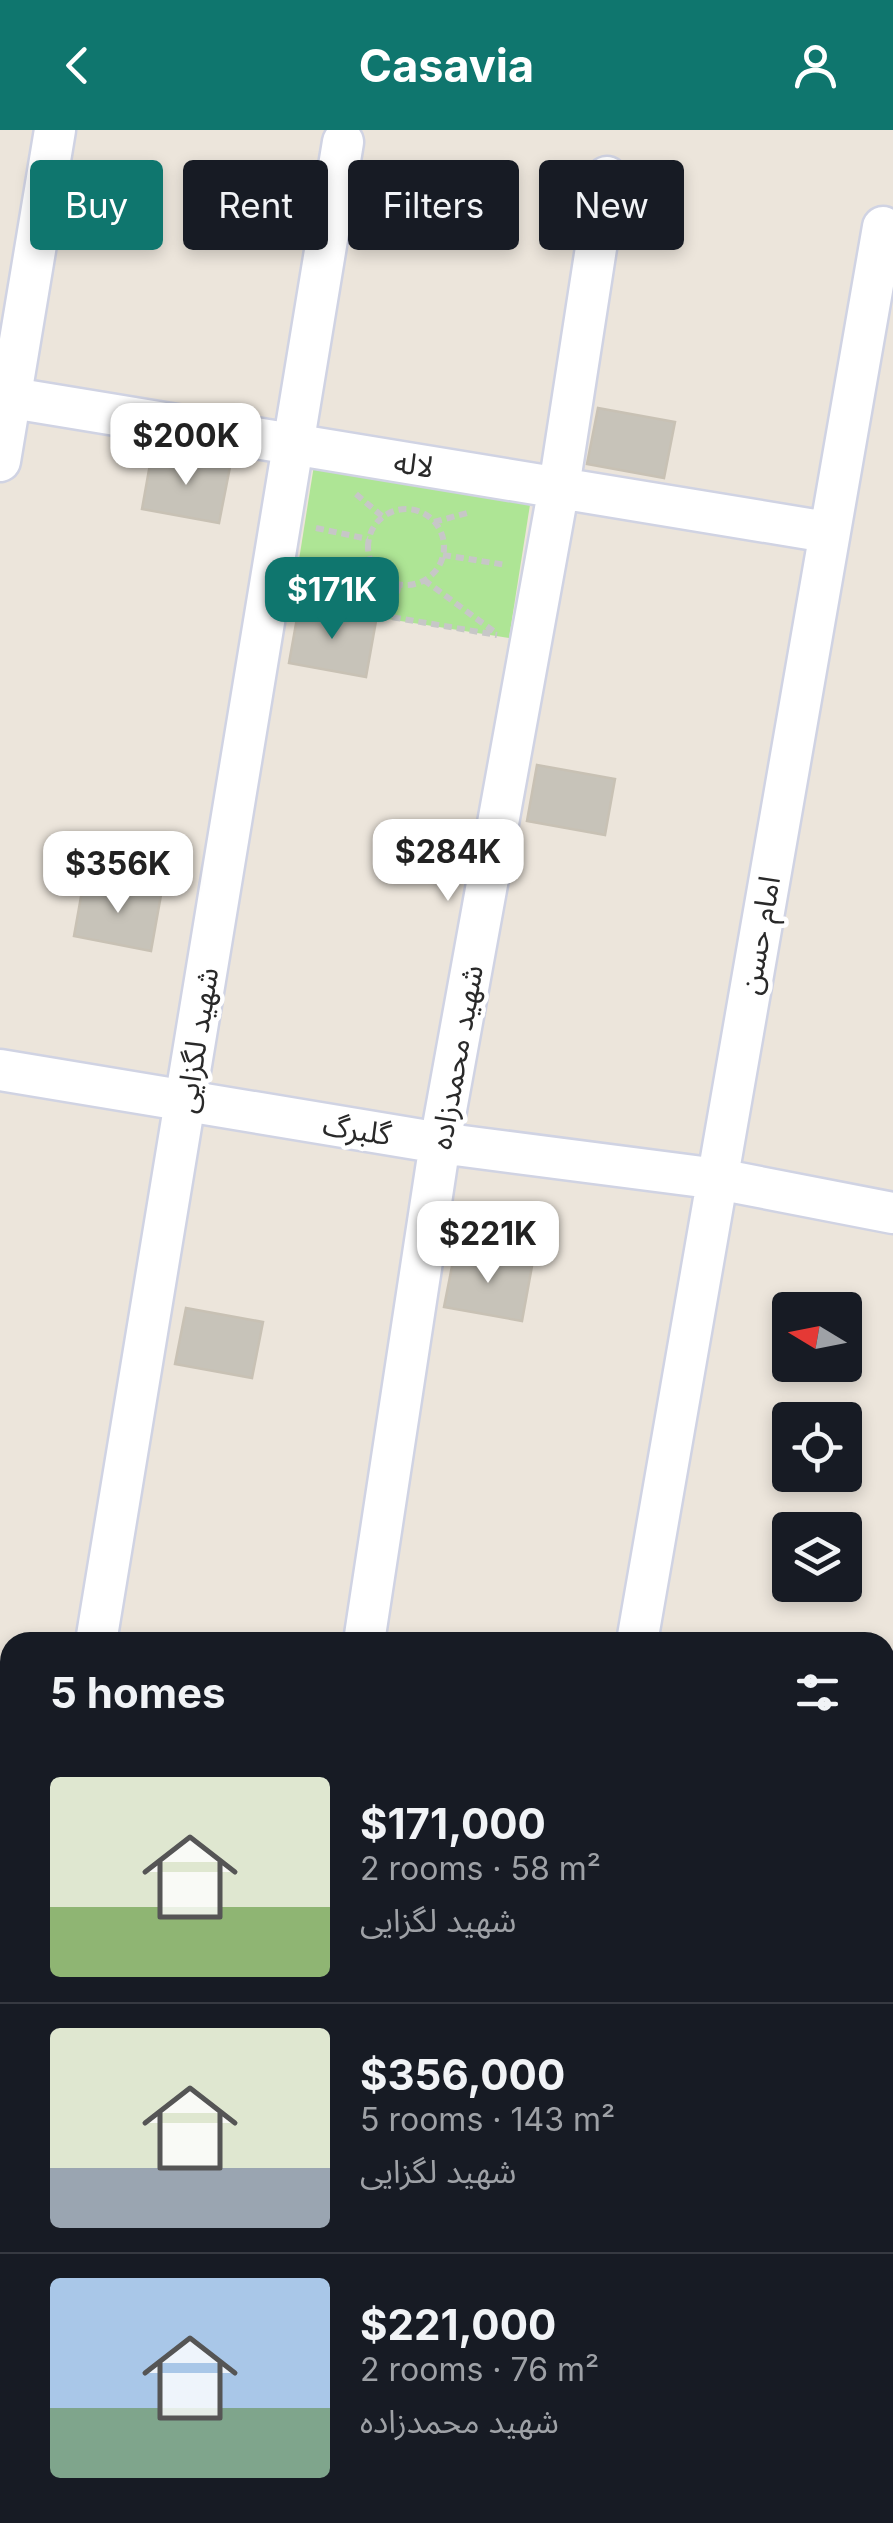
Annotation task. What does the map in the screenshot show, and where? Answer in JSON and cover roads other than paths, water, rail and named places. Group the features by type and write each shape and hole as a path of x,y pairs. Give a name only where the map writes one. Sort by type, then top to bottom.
{"street":[{"path":"0,461 5,397 55,130"},
{"name":"شهید لگزایی","path":"98,1632 343,142"},
{"name":"امام حسن","path":"639,1632 883,227"},
{"name":"شهید محمدزاده","path":"366,1632 514,645 559,488 596,250"},
{"name":"لاله","path":"5,397 827,532"},
{"name":"گلبرگ","path":"0,1070 440,1143 718,1179 893,1213"}]}
